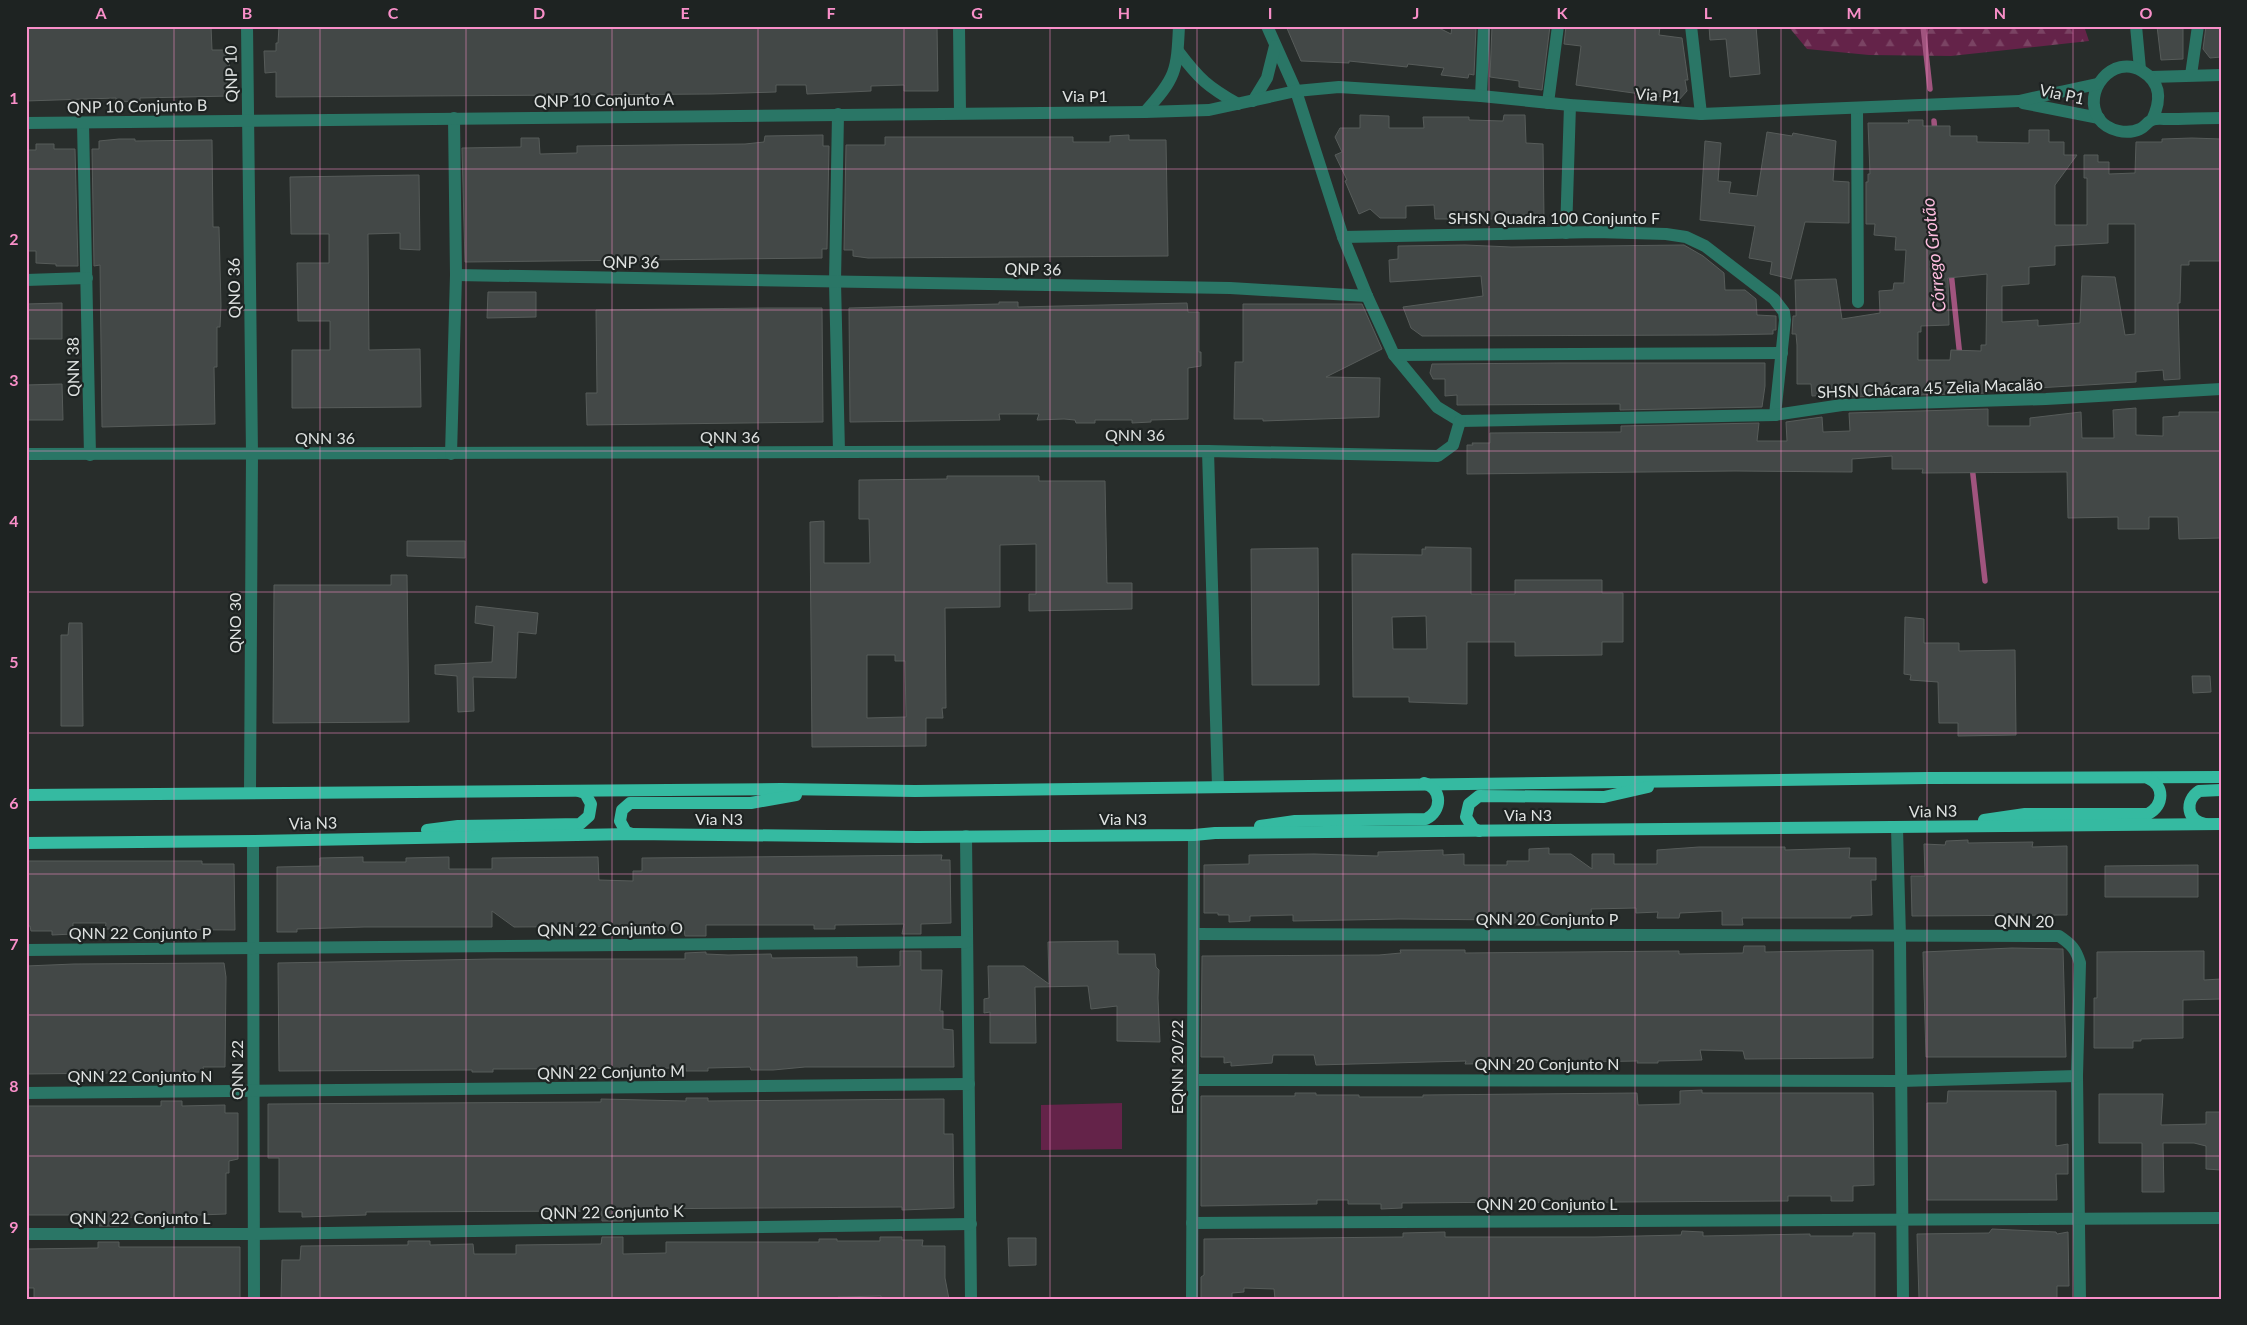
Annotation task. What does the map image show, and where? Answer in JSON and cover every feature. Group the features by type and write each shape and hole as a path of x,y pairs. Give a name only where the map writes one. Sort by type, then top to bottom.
{"main road":[{"name":"Via N3","path":"26,795 828,789 916,791 1423,783 2221,777"},
{"path":"1932,828 2025,814 2148,814 2158,806 2161,794 2157,784 2148,778"},
{"path":"1479,831 1468,824 1466,817 1469,804 1479,796 1604,796 1674,781"},
{"path":"1216,833 1295,821 1426,819 1436,811 1439,799 1433,788 1423,783"},
{"path":"632,834 622,827 620,815 625,806 635,802 751,803 828,789"},
{"path":"2207,824 2191,816 2189,810 2191,799 2199,791 2221,790"},
{"path":"368,838 458,826 580,824 589,816 591,804 589,798 579,791"},
{"name":"Via N3","path":"26,843 632,834 1194,835 1216,833 2221,824"}],"street":[{"name":"QNP 10","path":"247,26 248,121"},
{"path":"959,26 960,112"},
{"path":"1145,112 1167,88 1175,72 1179,26"},
{"path":"1267,26 1296,91 1343,238 1366,296 1394,354 1437,407 1460,421"},
{"path":"1481,96 1484,26"},
{"path":"1548,103 1558,26"},
{"path":"1691,26 1701,114"},
{"path":"2136,26 2140,70"},
{"path":"2191,75 2198,26"},
{"path":"1253,101 1267,78 1275,46"},
{"path":"1178,51 1195,74 1210,88 1238,104"},
{"name":"Via P1","path":"2151,77 2140,70 2128,66 2116,68 2105,74 2097,84 2093,102 2099,118 2110,128 2125,132 2140,129 2152,120 2221,118"},
{"path":"2152,120 2159,106 2158,91 2151,77 2221,75"},
{"name":"Via P1","path":"960,112 1210,110 1296,91 1339,87 1481,96 1570,105 1701,114 2019,102 2097,84"},
{"name":"Via P1","path":"2019,102 2099,118"},
{"path":"1566,233 1570,105"},
{"path":"1857,108 1858,302"},
{"name":"QNP 10 Conjunto A","path":"248,121 960,112"},
{"path":"838,114 835,282 839,452"},
{"path":"451,454 456,275 454,118"},
{"name":"QNP 10 Conjunto B","path":"26,123 248,121"},
{"name":"QNO 36","path":"248,121 252,454"},
{"name":"QNN 38","path":"83,122 90,455"},
{"name":"SHSN Quadra 100 Conjunto F","path":"1343,238 1566,233 1666,234 1686,237 1705,246 1774,300 1784,312 1785,320 1775,415"},
{"name":"QNP 36","path":"456,275 1230,288 1366,296"},
{"path":"26,280 87,278"},
{"path":"1394,354 1782,353"},
{"name":"SHSN Chácara 45 Zelia Macalão","path":"1460,421 1775,415 1842,405 2046,399 2221,389"},
{"name":"QNN 36","path":"252,454 1208,451 1438,456 1453,445 1460,421"},
{"path":"1208,451 1218,787"},
{"path":"26,454 252,454"},
{"name":"QNO 30","path":"250,792 252,454"},
{"path":"1897,828 1900,937 1902,1299"},
{"name":"EQNN 20/22","path":"1192,1299 1194,835"},
{"path":"966,836 971,1299"},
{"name":"QNN 22","path":"253,841 254,1299"},
{"name":"QNN 20 Conjunto P","path":"1194,934 1900,937"},
{"name":"QNN 20","path":"1900,937 2059,936 2070,943 2077,952 2080,963 2078,1076 2080,1299"},
{"name":"QNN 22 Conjunto O","path":"254,949 967,942"},
{"name":"QNN 22 Conjunto P","path":"26,950 254,949"},
{"path":"1901,1081 2078,1076"},
{"name":"QNN 20 Conjunto N","path":"1193,1080 1901,1081"},
{"name":"QNN 22 Conjunto M","path":"253,1092 969,1084"},
{"name":"QNN 22 Conjunto N","path":"26,1093 253,1092"},
{"path":"1902,1218 2221,1218"},
{"name":"QNN 20 Conjunto L","path":"1192,1223 1902,1218"},
{"name":"QNN 22 Conjunto K","path":"254,1234 970,1224"},
{"name":"QNN 22 Conjunto L","path":"26,1234 254,1234"}],"green space":[{"path":"1788,26 2084,26 2089,41 1951,56 1869,55 1807,49"},
{"path":"1122,1103 1122,1149 1041,1150 1041,1105"}],"building":[{"path":"26,26 211,26 212,50 229,50 230,96 140,98 140,101 116,102 116,98 26,101"},
{"path":"279,26 937,26 938,91 904,91 904,85 871,86 871,91 807,94 806,85 776,85 776,92 711,94 276,97 276,72 265,73 264,51 276,51"},
{"path":"1286,26 1435,26 1451,34 1452,26 1476,28 1474,75 1469,74 1468,78 1441,75 1444,68 1408,64 1407,67 1349,61 1349,63 1301,61"},
{"path":"1492,26 1550,26 1542,90 1519,87 1519,81 1490,77"},
{"path":"1566,26 1660,26 1659,35 1682,38 1688,80 1685,80 1687,91 1678,101 1661,101 1662,97 1576,85 1581,46 1564,44"},
{"path":"1709,26 1756,26 1760,74 1730,77 1726,39 1710,40"},
{"path":"2157,26 2183,26 2183,59 2161,60"},
{"path":"2206,26 2221,26 2221,57 2210,58 2203,49"},
{"path":"1360,115 1389,116 1389,128 1424,128 1423,117 1469,117 1469,120 1503,121 1504,115 1525,115 1526,143 1543,144 1544,219 1435,219 1434,205 1406,206 1406,218 1380,218 1370,209 1359,214 1345,181 1347,180 1335,155 1342,152 1335,137 1340,128 1360,128"},
{"path":"1908,120 1923,120 1923,126 1950,126 1950,136 1977,136 1977,142 2029,143 2029,130 2049,130 2049,142 2064,142 2064,155 2077,155 2055,185 2055,225 2087,225 2087,178 2084,178 2084,155 2098,155 2098,162 2109,162 2109,174 2135,173 2136,142 2162,142 2162,139 2221,139 2221,261 2189,261 2189,265 2181,265 2180,303 2178,303 2180,379 2164,380 2163,370 2136,372 2136,382 1988,391 1988,393 1850,397 1850,394 1812,396 1811,384 1797,384 1796,334 1792,334 1793,316 1796,316 1795,280 1836,279 1842,319 1880,313 1879,291 1893,290 1894,283 1904,283 1906,250 1895,250 1896,237 1874,235 1875,224 1866,224 1866,182 1868,182 1868,174 1870,174 1868,123 1909,123","holes":["2108,224 2135,224 2135,334 2125,335 2115,277 2082,276 2080,323 2038,326 2038,320 2002,322 2002,286 2029,284 2029,267 2055,265 2055,246 2108,243","1987,274 1986,345 1981,345 1981,351 1951,350 1950,360 1918,360 1918,332 1921,332 1921,326 1949,325 1948,278"]},
{"path":"1767,132 1792,136 1793,133 1836,141 1833,181 1849,182 1849,223 1805,222 1791,279 1770,274 1772,262 1749,258 1755,226 1700,220 1705,141 1721,143 1718,181 1731,182 1729,193 1757,196"},
{"path":"823,135 823,146 829,146 827,249 822,249 822,258 465,262 462,148 521,147 521,138 539,138 540,154 577,153 577,146 745,144 764,142 765,136"},
{"path":"1129,135 1129,140 1166,140 1168,256 868,258 853,256 853,250 844,250 846,145 885,145 885,137 1073,137 1073,142 1110,142 1110,136"},
{"path":"135,139 135,141 212,140 213,227 219,227 221,306 220,327 217,327 217,367 214,367 215,424 102,427 100,265 94,266 92,149 99,149 99,141"},
{"path":"36,144 54,144 54,149 75,149 78,266 56,266 56,264 36,263 36,251 26,251 26,150 36,150"},
{"path":"419,175 420,250 400,249 400,233 368,234 369,350 420,349 421,407 292,408 292,350 330,350 330,321 298,321 297,263 329,263 329,234 291,234 290,177"},
{"path":"1465,245 1511,247 1684,245 1703,256 1724,273 1725,290 1745,290 1756,299 1757,315 1776,316 1776,330 1773,330 1773,334 1716,335 1422,336 1411,328 1403,307 1483,296 1481,276 1390,282 1389,260 1398,259 1398,246"},
{"path":"488,292 536,292 536,317 487,318"},
{"path":"999,302 1018,302 1018,307 1187,303 1188,312 1199,312 1199,352 1201,352 1201,366 1188,368 1188,419 1151,420 1151,422 1132,423 1132,420 1095,420 1095,423 1076,423 1075,420 1064,419 1037,420 1039,414 999,414 1000,420 850,422 849,308 999,304"},
{"path":"62,303 62,339 26,339 26,304"},
{"path":"1243,304 1362,304 1382,349 1326,377 1380,378 1379,417 1263,421 1263,419 1234,419 1235,362 1243,362"},
{"path":"822,308 823,422 587,425 586,393 597,393 596,310"},
{"path":"1765,363 1765,386 1762,407 1620,410 1620,404 1457,405 1457,395 1445,396 1445,379 1433,379 1430,373 1432,364"},
{"path":"62,384 63,420 26,420 26,385"},
{"path":"2136,408 2136,435 2163,436 2163,417 2179,416 2179,412 2221,412 2221,538 2179,539 2178,517 2149,517 2149,529 2118,529 2118,517 2068,518 2067,472 1922,473 1923,469 1892,469 1892,456 1852,459 1852,472 1735,471 1467,474 1467,445 1473,445 1472,443 1490,443 1490,433 1621,432 1621,426 1759,423 1757,441 1787,441 1786,422 1822,417 1823,432 1850,431 1849,413 1988,409 1988,426 2030,426 2030,418 2081,412 2082,438 2114,438 2113,410"},
{"path":"947,476 1039,476 1039,481 1105,481 1107,583 1132,583 1132,609 1029,611 1029,594 1036,594 1036,544 1000,545 1000,607 945,608 946,708 942,708 943,718 926,718 926,746 812,747 810,522 824,521 824,563 870,563 869,519 859,519 859,480 947,479","holes":["867,655 895,655 895,661 905,661 906,717 867,718"]},
{"path":"407,541 465,541 465,558 407,556"},
{"path":"1425,547 1471,548 1471,594 1515,594 1515,580 1602,580 1602,593 1623,593 1623,642 1602,642 1602,655 1515,656 1515,642 1467,642 1467,704 1409,702 1409,697 1353,697 1352,554 1422,555 1422,549 1426,549","holes":["1426,616 1427,649 1393,649 1392,617"]},
{"path":"1318,548 1319,685 1252,685 1251,549"},
{"path":"391,575 407,575 409,722 273,723 274,585 391,585"},
{"path":"476,606 538,613 536,634 518,632 516,678 473,677 474,711 458,712 457,676 435,674 435,665 492,662 494,626 475,623"},
{"path":"1905,617 1924,619 1924,643 1959,643 1959,651 2015,650 2016,735 1958,736 1958,723 1939,723 1938,682 1910,680 1911,675 1904,674"},
{"path":"69,623 82,623 83,726 61,726 61,635 68,635"},
{"path":"2192,676 2210,676 2211,692 2193,693"},
{"path":"1968,840 1968,843 2033,842 2032,847 2067,846 2067,915 1912,916 1911,876 1925,876 1924,844 1945,845 1946,841"},
{"path":"1699,847 1785,847 1785,850 1850,848 1849,858 1876,858 1876,880 1871,880 1872,915 1851,916 1851,918 1742,918 1743,925 1722,925 1722,911 1680,913 1679,918 1657,918 1658,912 1636,913 1636,908 1591,909 1593,918 1550,919 1550,925 1529,925 1529,923 1508,923 1508,920 1400,919 1293,921 1293,915 1250,916 1250,921 1229,922 1229,915 1204,913 1204,865 1249,864 1249,855 1314,854 1378,856 1378,852 1443,850 1443,855 1464,854 1464,865 1507,865 1507,861 1529,861 1529,849 1549,848 1549,854 1571,854 1592,869 1592,854 1614,854 1614,864 1657,864 1657,850"},
{"path":"942,855 941,860 950,860 951,923 921,924 921,934 902,934 904,924 835,925 835,929 814,929 814,925 706,925 706,936 685,936 684,930 664,930 664,926 514,927 492,911 492,927 364,927 297,929 297,932 277,932 277,867 320,866 320,858 363,857 363,862 406,862 406,858 449,857 449,869 492,869 492,858 598,857 599,880 633,881 633,871 642,871 642,858"},
{"path":"26,861 202,861 202,864 234,864 235,930 105,929 106,923 73,923 73,934 52,935 52,931 31,931 30,926 26,926"},
{"path":"2198,865 2198,897 2105,897 2105,866"},
{"path":"1118,941 1118,954 1155,954 1156,967 1159,970 1160,1042 1117,1041 1117,1006 1091,1009 1088,986 1035,987 1036,1043 990,1043 990,1012 984,1013 984,999 989,998 988,966 1024,966 1049,984 1048,942"},
{"path":"1744,946 1765,946 1765,952 1873,950 1873,1058 1745,1059 1743,1051 1700,1050 1702,1060 1658,1061 1658,1063 1637,1063 1638,1061 1465,1064 1466,1061 1316,1065 1314,1055 1273,1055 1272,1063 1231,1066 1231,1062 1224,1063 1224,1057 1201,1057 1202,956 1379,955 1401,953 1400,950 1465,950 1465,953 1679,951 1679,954 1743,953"},
{"path":"2012,948 2063,949 2066,1057 1926,1057 1923,952"},
{"path":"900,951 921,951 921,970 942,970 940,1011 943,1011 943,1029 953,1030 954,1067 805,1067 751,1070 750,1067 708,1068 708,1071 686,1071 686,1068 493,1069 493,1072 472,1072 472,1070 279,1071 278,963 493,959 685,959 685,953 706,952 706,954 728,955 771,954 772,958 857,957 857,967 900,966"},
{"path":"2204,951 2204,980 2221,979 2221,999 2183,1000 2183,1038 2141,1039 2141,1041 2133,1041 2133,1048 2094,1048 2094,998 2097,998 2097,952"},
{"path":"224,963 226,977 225,1067 203,1067 204,1072 26,1074 26,966"},
{"path":"1702,1090 1702,1093 1873,1093 1874,1185 1853,1186 1853,1201 1831,1201 1831,1196 1788,1196 1788,1201 1574,1203 1574,1206 1553,1206 1552,1203 1531,1202 1402,1203 1402,1208 1381,1209 1381,1204 1348,1204 1348,1200 1317,1200 1317,1204 1201,1206 1201,1096 1295,1096 1295,1093 1316,1093 1316,1095 1359,1095 1359,1097 1423,1097 1423,1095 1637,1093 1638,1105 1680,1104 1680,1091"},
{"path":"1948,1091 2056,1091 2056,1146 2068,1144 2068,1174 2056,1174 2057,1200 1927,1200 1927,1103 1947,1103"},
{"path":"2099,1094 2163,1094 2161,1125 2206,1124 2206,1112 2221,1112 2221,1170 2206,1169 2206,1146 2194,1143 2163,1143 2164,1192 2142,1192 2142,1143 2099,1143"},
{"path":"686,1098 708,1098 708,1101 944,1099 944,1134 953,1134 954,1208 902,1210 902,1207 623,1209 623,1221 602,1221 601,1211 366,1212 366,1215 302,1217 302,1212 279,1212 279,1158 268,1158 268,1104 601,1102 601,1099 686,1101"},
{"path":"161,1101 182,1101 182,1106 225,1105 225,1113 238,1113 238,1159 229,1161 229,1173 226,1173 226,1214 119,1218 119,1226 99,1226 99,1218 76,1218 76,1215 26,1215 26,1106 161,1106"},
{"path":"1992,1229 2056,1232 2057,1234 2068,1232 2069,1286 2057,1286 2057,1299 1919,1299 1917,1234 1989,1233"},
{"path":"1682,1231 1703,1232 1703,1236 1810,1234 1810,1236 1853,1236 1853,1233 1875,1233 1875,1299 1275,1299 1274,1289 1244,1288 1244,1292 1232,1293 1232,1299 1201,1299 1201,1277 1204,1275 1204,1239 1403,1237 1403,1233 1445,1232 1445,1237 1595,1237 1681,1235"},
{"path":"602,1237 623,1237 623,1254 666,1253 666,1242 819,1242 819,1239 880,1241 880,1237 902,1237 902,1240 923,1240 922,1246 945,1246 945,1278 949,1299 881,1299 881,1296 838,1297 838,1299 281,1299 282,1260 300,1260 301,1246 408,1245 408,1241 430,1241 430,1245 473,1244 474,1254 516,1254 516,1245 601,1244"},
{"path":"1008,1238 1036,1238 1036,1265 1009,1266"},
{"path":"98,1242 119,1242 119,1247 240,1247 240,1299 34,1299 34,1288 26,1288 26,1249 98,1248"}],"waterway":[{"name":"Córrego Grotão","path":"1923,26 1930,89"},
{"name":"Córrego Grotão","path":"1934,121 1935,134"},
{"name":"Córrego Grotão","path":"1951,272 1960,357"},
{"name":"Córrego Grotão","path":"1972,466 1985,581"}]}
